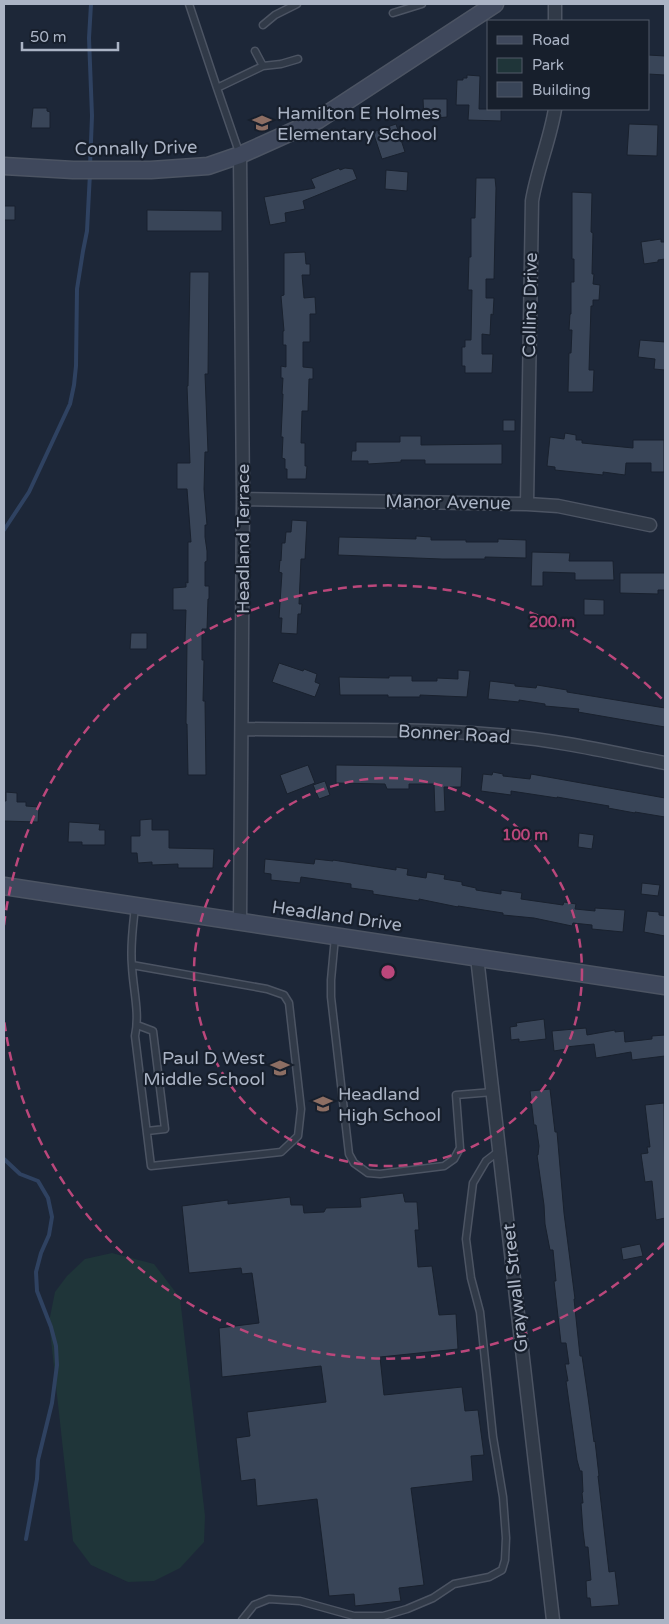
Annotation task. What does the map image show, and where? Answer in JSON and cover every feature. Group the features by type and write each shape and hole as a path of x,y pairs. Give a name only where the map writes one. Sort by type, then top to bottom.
{"main road":[{"name":"Connally Drive","path":"4,166 73,170 151,170 208,166 240,155 318,120 495,4"},
{"name":"Headland Drive","path":"4,886 665,986"}],"street":[{"path":"555,4 555,20"},
{"name":"Collins Drive","path":"527,504 532,201 555,110"},
{"name":"Headland Terrace","path":"240,155 244,499 240,922"},
{"name":"Manor Avenue","path":"244,499 527,504 558,506 650,525"},
{"name":"Bonner Road","path":"242,729 442,731 498,735 553,742 665,762"},
{"name":"Graywall Street","path":"477,957 553,1620"}],"lane":[{"path":"189,4 240,155"},
{"path":"263,25 275,15 297,4"},
{"path":"393,13 422,4"},
{"path":"255,51 263,66"},
{"path":"218,88 263,66 281,64 298,59"},
{"path":"132,965 267,989 284,995 289,1003 301,1108 298,1136 281,1152 150,1166 135,1036 137,1025 132,965 131,944 135,906"},
{"path":"335,936 330,980 349,1154 354,1163 368,1173 380,1174 444,1166 454,1160 460,1148 456,1095 493,1092"},
{"path":"137,1025 153,1031 165,1129 146,1131"},
{"path":"242,1620 254,1605 269,1600 300,1601 354,1616 383,1616 407,1609 433,1598 454,1584 489,1577 502,1570 505,1560 506,1538 503,1498 493,1437 480,1312 471,1278 466,1239 473,1183 486,1161 499,1151"}],"green space":[{"path":"112,1253 154,1264 180,1298 205,1516 204,1542 180,1568 154,1581 128,1582 91,1565 73,1541 49,1322 55,1292 67,1276 85,1259"}],"building":[{"path":"649,55 665,56 665,75 649,74"},
{"path":"467,75 480,76 479,109 501,110 501,121 468,120 469,105 456,105 457,80 467,78"},
{"path":"423,99 447,99 447,117 424,119"},
{"path":"33,108 47,108 47,111 50,112 50,128 31,128"},
{"path":"396,124 405,152 382,159 373,132"},
{"path":"629,124 658,125 657,156 627,155"},
{"path":"339,168 340,170 345,168 353,169 357,179 303,201 305,209 285,213 286,222 270,225 264,197 315,188 311,179"},
{"path":"386,170 408,172 407,191 385,189"},
{"path":"476,178 495,178 496,188 494,279 486,279 486,298 494,298 493,315 491,314 490,335 482,334 482,354 493,354 492,373 465,373 465,366 462,366 462,347 465,347 465,340 471,340 472,290 468,290 469,257 471,257 471,218 475,218"},
{"path":"572,192 592,193 592,274 594,274 593,284 600,285 599,300 593,300 593,306 591,306 589,370 594,370 593,392 568,392 569,353 571,353 572,330 569,330 571,282 574,282"},
{"path":"4,206 15,206 15,220 4,220"},
{"path":"147,210 222,211 222,231 147,231"},
{"path":"661,239 661,242 665,242 665,259 644,264 641,242"},
{"path":"305,252 306,264 310,264 310,275 302,275 304,298 315,297 316,314 310,314 310,342 303,342 303,367 313,368 313,379 309,379 308,411 302,411 301,443 305,443 306,479 287,479 285,459 282,458 283,437 281,437 283,378 281,378 281,366 286,367 286,345 283,345 284,331 281,296 284,295 284,253"},
{"path":"190,272 209,272 208,374 205,374 208,452 205,452 204,489 207,525 205,525 207,561 205,562 205,586 209,586 209,599 207,629 202,629 206,775 188,775 186,610 173,610 173,588 186,587 186,582 188,583 188,542 191,542 187,489 177,489 177,463 190,463 187,386"},
{"path":"640,340 665,342 665,370 654,369 655,359 638,357"},
{"path":"503,420 515,420 515,431 503,431"},
{"path":"565,433 576,435 576,440 582,440 582,443 633,448 633,440 664,440 664,472 651,472 651,463 626,463 625,475 603,472 603,475 555,470 555,467 547,466 550,437 564,439"},
{"path":"400,436 421,436 421,445 502,444 502,464 425,464 425,460 401,460 401,462 368,464 368,461 351,461 352,451 356,451 356,442 400,442"},
{"path":"292,520 307,521 305,559 301,559 299,604 302,604 301,614 298,614 297,634 281,633 282,618 279,618 282,573 279,572 282,543 285,543 286,532 291,532"},
{"path":"416,536 431,537 431,540 466,540 466,542 498,542 498,539 526,540 526,558 442,559 338,555 339,537 416,539"},
{"path":"532,552 570,553 569,561 613,561 614,580 575,580 575,573 543,572 543,586 531,586"},
{"path":"620,573 665,573 665,590 658,590 658,594 620,593"},
{"path":"584,599 604,600 604,615 584,615"},
{"path":"131,633 147,633 147,649 130,649"},
{"path":"279,663 317,674 315,682 320,684 315,697 272,682"},
{"path":"458,670 470,671 467,697 340,695 339,677 389,678 389,676 412,676 412,681 437,681 437,678 458,679"},
{"path":"490,681 536,688 537,685 567,690 567,692 665,708 665,727 578,712 579,709 545,706 545,704 519,700 519,702 488,699"},
{"path":"308,765 315,783 287,794 280,775"},
{"path":"336,765 462,767 461,787 444,787 445,811 435,812 434,784 409,784 409,789 387,789 385,784 336,783"},
{"path":"493,772 503,774 503,776 530,779 531,774 665,798 665,817 608,808 609,806 557,797 511,791 511,795 481,791 483,774 492,775"},
{"path":"325,781 330,795 319,799 313,785"},
{"path":"6,792 17,793 17,802 26,802 26,806 39,807 38,822 4,821"},
{"path":"152,819 152,830 169,830 169,848 214,849 213,868 178,868 178,864 152,865 152,862 138,863 137,853 131,853 131,836 140,836 140,820"},
{"path":"69,822 100,824 99,830 105,830 105,845 82,845 82,842 68,842"},
{"path":"579,833 594,835 592,849 578,847"},
{"path":"265,859 314,864 315,859 333,860 396,870 396,867 408,869 407,875 426,878 427,872 445,875 444,879 462,882 462,885 476,888 476,890 501,894 501,890 522,893 521,899 563,905 564,902 576,904 575,909 595,911 595,908 625,910 623,932 592,929 592,925 573,923 572,926 419,899 419,901 373,894 373,891 351,888 351,884 301,877 300,883 271,880 271,874 264,873"},
{"path":"642,883 660,885 658,896 641,894"},
{"path":"647,911 659,912 659,915 665,916 665,936 644,932"},
{"path":"544,1019 546,1039 519,1042 519,1039 511,1040 510,1027 517,1026 516,1023"},
{"path":"586,1028 587,1035 615,1030 615,1032 624,1031 625,1042 652,1039 652,1036 665,1035 665,1056 632,1060 631,1052 596,1058 594,1044 566,1047 566,1049 554,1051 552,1031"},
{"path":"550,1089 555,1132 557,1132 580,1356 582,1356 595,1441 609,1572 615,1571 619,1605 591,1607 590,1598 587,1598 586,1581 591,1580 588,1547 585,1547 583,1531 581,1503 583,1503 582,1471 580,1471 577,1460 566,1381 568,1381 565,1364 569,1364 566,1343 561,1343 554,1281 556,1281 553,1250 550,1250 545,1224 537,1155 539,1146 536,1125 534,1125 530,1091"},
{"path":"664,1103 665,1218 656,1220 652,1181 645,1182 641,1154 648,1153 647,1147 650,1147 645,1105"},
{"path":"403,1193 405,1202 417,1202 419,1230 415,1230 418,1267 432,1266 439,1315 456,1314 458,1349 380,1357 384,1395 462,1387 465,1411 478,1410 484,1455 471,1456 473,1481 411,1488 424,1585 399,1588 401,1601 355,1606 354,1594 329,1596 317,1499 257,1506 255,1479 241,1481 236,1438 250,1436 247,1412 326,1402 321,1366 222,1377 219,1328 259,1323 252,1273 242,1274 241,1268 189,1273 182,1206 228,1200 228,1204 290,1197 291,1205 303,1205 304,1213 324,1212 326,1208 361,1207 360,1198"},
{"path":"640,1244 643,1256 623,1260 621,1248"}],"waterway":[{"path":"90,166 92,116 89,38 91,4"},
{"path":"4,530 29,492 70,404 76,366 77,289 87,231 90,173"},
{"path":"4,1159 20,1174 38,1181 48,1198 52,1217 49,1235 41,1253 36,1272 37,1291 51,1327 56,1346 57,1365 52,1403 38,1460 37,1479 26,1539"}],"place":[{"name":"Hamilton E Holmes Elementary School","path":"262,123"},
{"name":"Paul D West Middle School","path":"280,1068"},
{"name":"Headland High School","path":"323,1104"}]}
